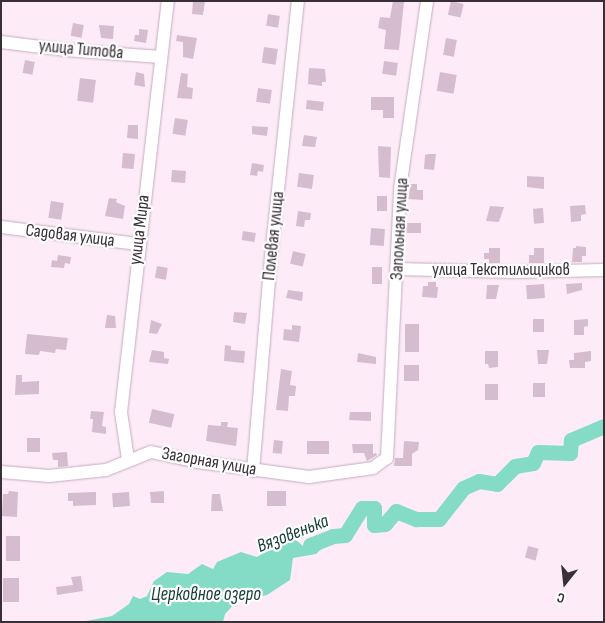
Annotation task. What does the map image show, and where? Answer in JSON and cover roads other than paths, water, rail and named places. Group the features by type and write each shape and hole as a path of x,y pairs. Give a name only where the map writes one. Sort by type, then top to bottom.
{"street":[{"name":"улица Мира","path":"128,459 121,412 138,244 168,1"},
{"name":"Полевая улица","path":"254,471 271,257 298,1"},
{"name":"Запольная улица","path":"387,458 398,269 400,189 427,1"},
{"name":"улица Титова","path":"1,42 64,50 161,57"},
{"name":"Садовая улица","path":"1,227 138,244"},
{"name":"улица Текстильщиков","path":"398,269 514,272 604,270"},
{"name":"Загорная улица","path":"1,472 50,476 106,470 128,459 151,452 254,471 309,477 373,468 387,458"}],"water":[{"name":"Церковное озеро","path":"327,535 330,541 316,554 293,558 290,580 267,595 236,602 225,614 223,622 81,622 112,616 129,604 133,596 140,599 147,596 154,581 167,572 188,574 202,564 213,569 217,562 241,552 257,557 276,545 296,540 303,546"}],"waterway":[{"name":"Вязовенька","path":"310,545 333,536 345,535 362,508 374,508 374,525 385,524 396,511 416,519 439,519 463,488 479,481 497,484 515,466 533,463 538,452 570,453 571,440 604,426"}]}
